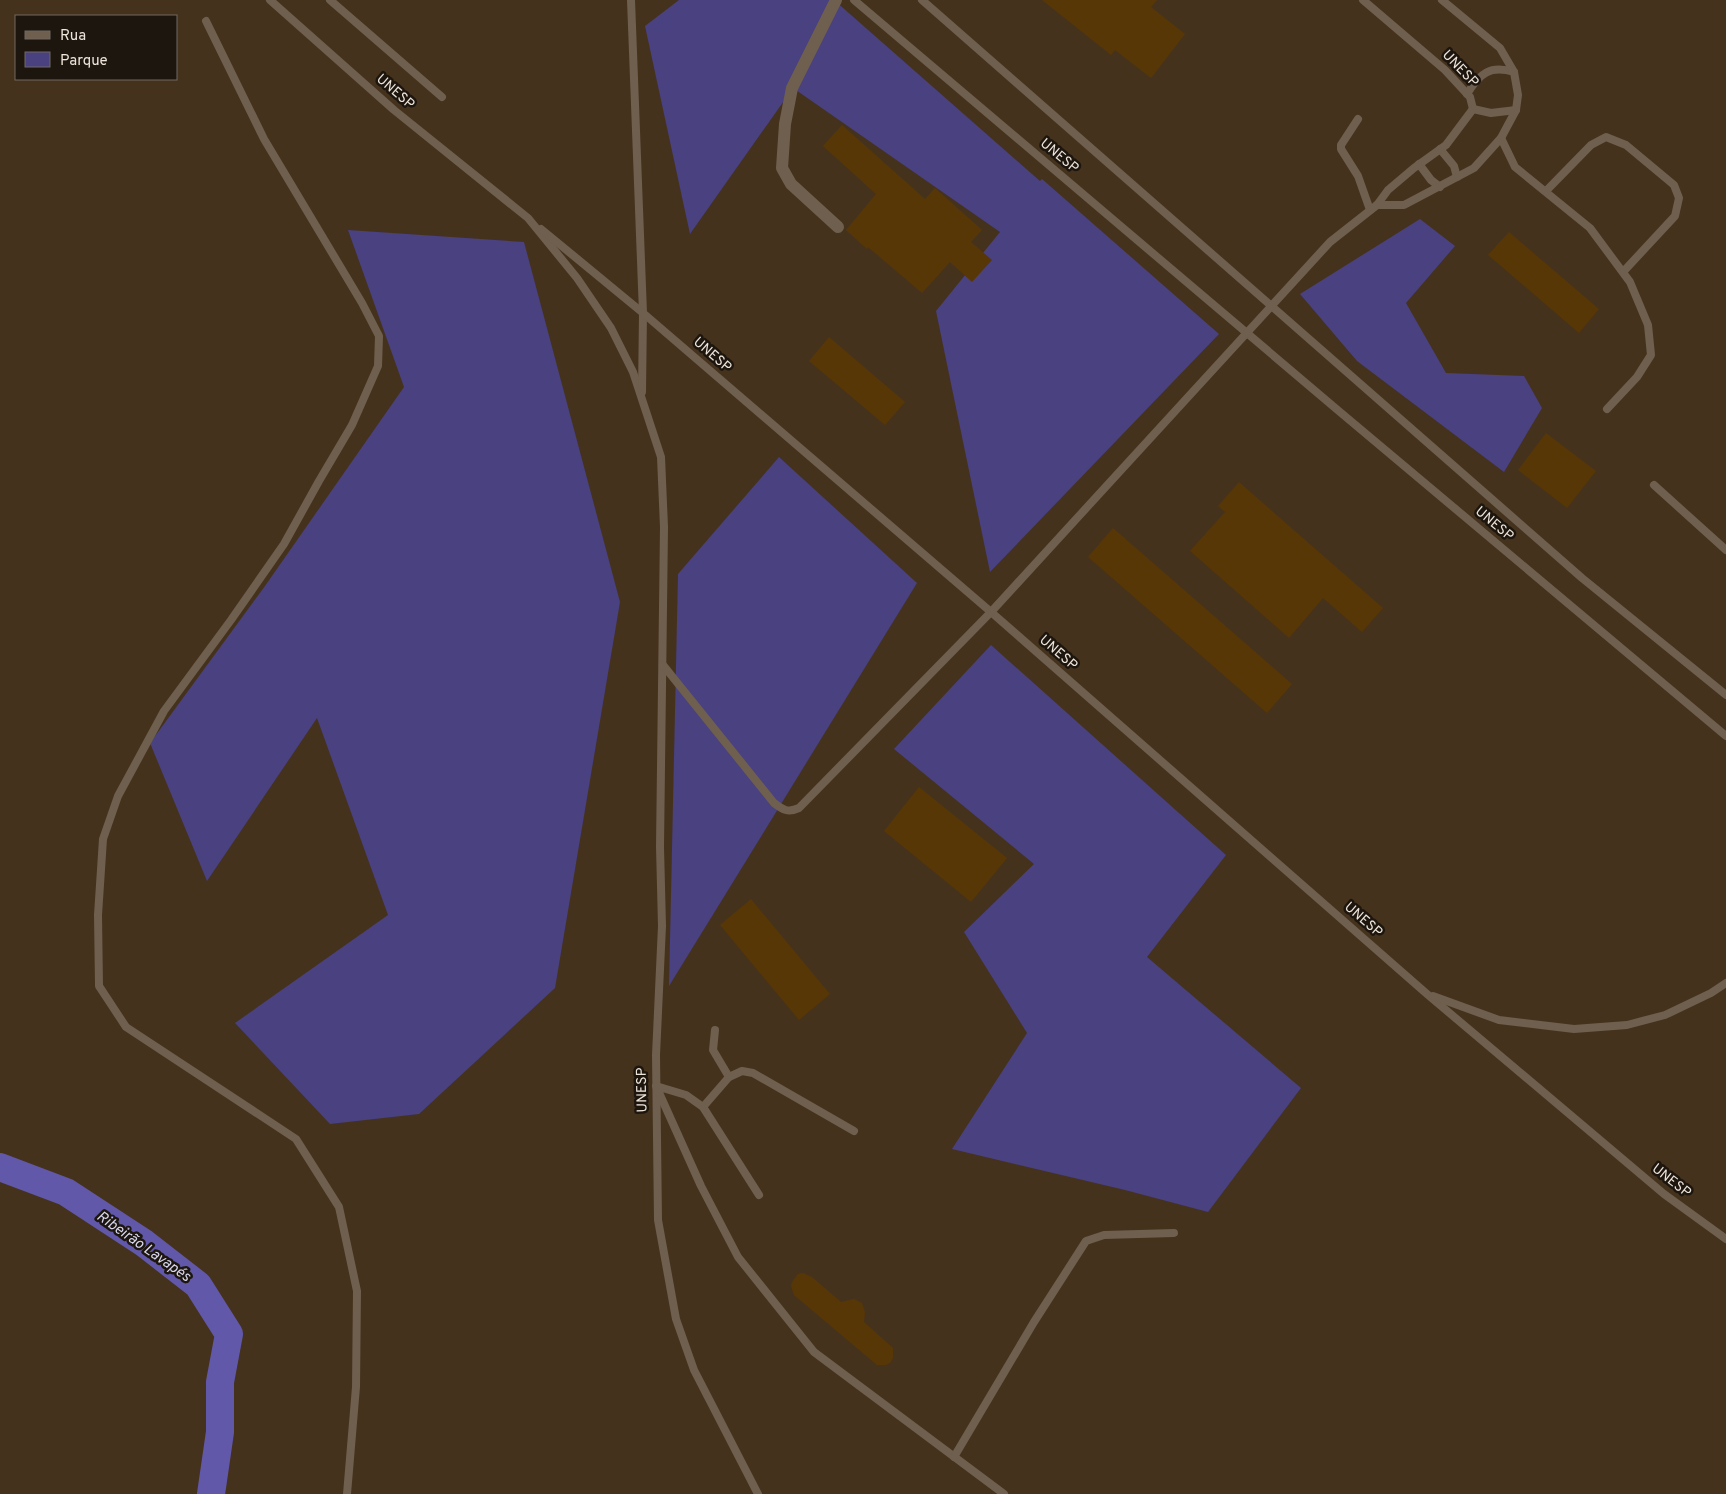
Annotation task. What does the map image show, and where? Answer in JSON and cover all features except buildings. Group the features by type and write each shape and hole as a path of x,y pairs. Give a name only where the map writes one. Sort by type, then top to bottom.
{"street":[{"path":"836,0 792,88 784,124 782,168 791,184 838,227"}],"lane":[{"name":"UNESP","path":"330,0 442,98"},
{"name":"UNESP","path":"631,0 643,313 641,399"},
{"name":"UNESP","path":"854,0 1246,333 1726,736"},
{"name":"UNESP","path":"922,0 1582,578 1726,695"},
{"name":"UNESP","path":"663,665 774,803 784,810 793,811 799,808 990,612 1330,242 1374,207 1388,190 1419,164 1446,145 1474,109 1470,97 1445,70 1362,0"},
{"path":"1358,119 1341,145 1341,149 1374,207 1404,205 1440,187 1474,168 1501,138 1516,110 1518,95 1514,72 1500,48 1442,0"},
{"name":"UNESP","path":"271,1 394,110 643,313 990,612 1427,994 1664,1194 1726,1239"},
{"path":"206,21 264,138 362,303 378,336 378,366 352,425 318,481 284,544 232,620 164,711 118,796 103,840 98,915 99,986 126,1027 296,1139 339,1206 357,1291 356,1387 347,1494"},
{"path":"1467,94 1473,83 1488,71 1500,68 1514,72"},
{"path":"1474,109 1490,113 1516,110"},
{"path":"1501,138 1515,167 1590,228 1630,282 1648,325 1650,355 1637,377 1607,409"},
{"path":"1546,191 1591,145 1606,138 1626,145 1674,185 1679,198 1674,216 1623,272"},
{"path":"1440,149 1454,166 1457,177"},
{"path":"1419,164 1431,180 1440,187"},
{"name":"UNESP","path":"528,218 577,278 611,328 633,372 661,457 664,527 660,847 662,926 656,1055 658,1220 676,1319 694,1370 758,1494"},
{"path":"1654,485 1726,550"},
{"path":"1427,994 1499,1020 1574,1029 1627,1025 1665,1015 1711,993 1726,983"},
{"path":"715,1030 713,1050 729,1077"},
{"path":"703,1107 729,1077 742,1071 753,1073 854,1132"},
{"path":"656,1086 686,1096 703,1107 759,1194"},
{"path":"656,1086 701,1186 738,1257 814,1352 1004,1494"},
{"path":"954,1457 1034,1322 1086,1241 1104,1235 1174,1232"}],"shaded area":[{"path":"0,0 1726,0 1726,1494 0,1494"}],"green space":[{"path":"679,0 834,0 1040,181 1042,179 1219,334 990,572 936,311 1000,232 793,88 690,234 645,26"},
{"path":"1420,219 1455,246 1406,303 1446,373 1524,376 1542,408 1504,472 1357,361 1300,294"},
{"path":"348,230 524,242 620,602 555,988 419,1114 330,1124 235,1023 388,915 317,718 207,881 150,743 265,586 404,387"},
{"path":"779,457 917,583 669,986 678,574"},
{"path":"991,645 1226,855 1147,957 1301,1088 1208,1212 1125,1190 952,1149 1027,1033 964,932 1034,864 894,749"}],"waterway":[{"name":"Ribeirão Lavapés","path":"0,1167 66,1192 144,1243 198,1285 229,1334 220,1382 220,1432 211,1494"}]}
